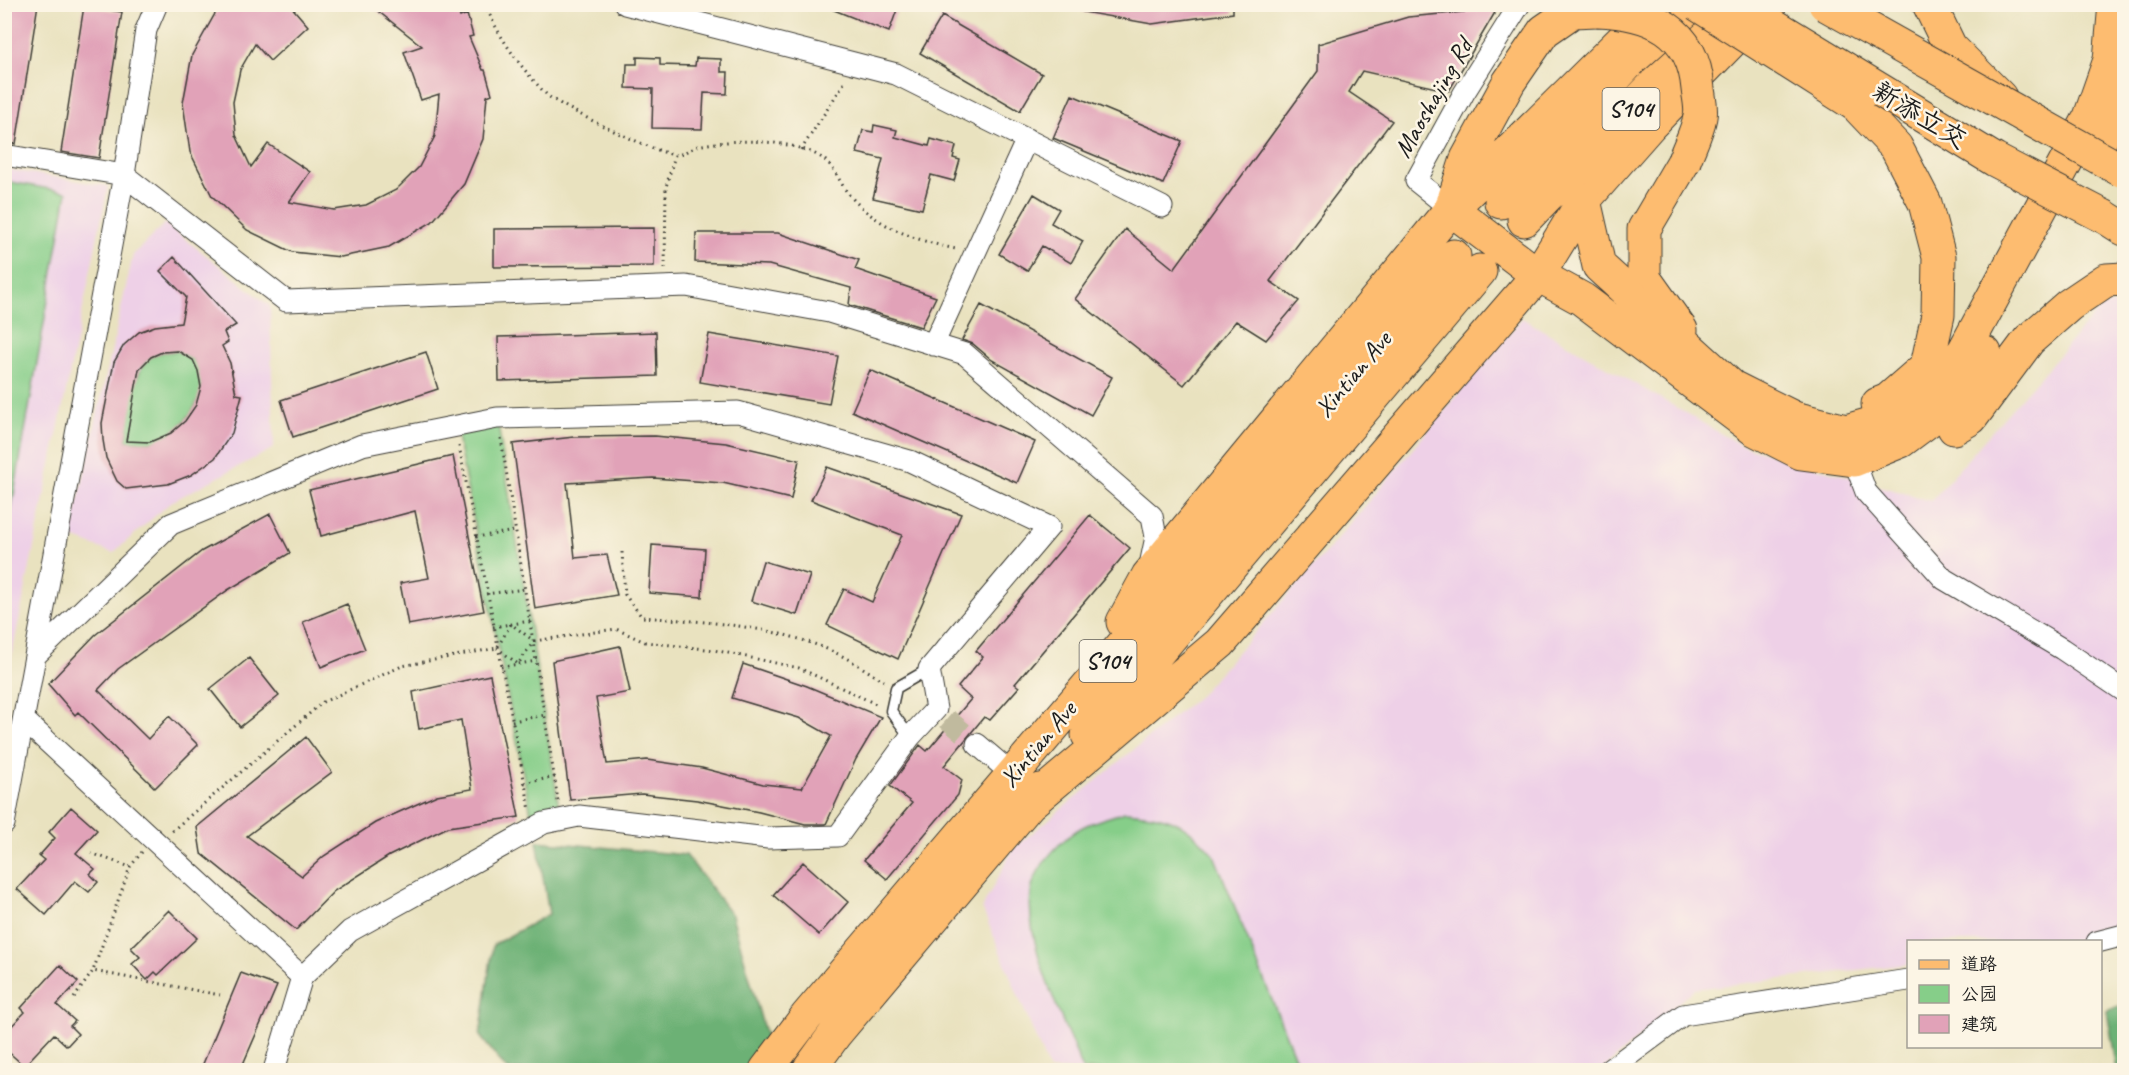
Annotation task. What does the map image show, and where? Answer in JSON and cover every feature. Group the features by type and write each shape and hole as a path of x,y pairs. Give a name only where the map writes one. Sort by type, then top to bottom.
{"main road":[{"path":"1092,680 1148,576 1451,208 1659,4"},
{"path":"1695,4 1856,105 1896,147 1925,203 1939,257 1938,315 1927,366 1888,400 1825,426"},
{"name":"S104","path":"1695,4 1631,60 1512,211 1744,4"},
{"name":"新添立交","path":"1739,4 1995,160 2114,223"},
{"path":"1027,806 1220,643 1538,275 1584,200 1650,125 1767,4"},
{"name":"新添立交","path":"1826,4 2123,170"},
{"path":"1929,4 1950,46 2014,111"},
{"path":"1584,200 1599,266 1732,387 1794,418 1846,431 1898,416 1935,391 1964,351 2090,117 2109,60 2115,4"},
{"path":"1451,208 1467,159 1509,82 1544,31 1573,11 1625,11 1646,16 1680,39 1696,68 1701,115 1684,161 1644,229 1644,279 1670,317 1732,387"},
{"path":"1854,460 1901,441 1959,398 2029,277 2124,94"},
{"path":"1451,208 1538,275 1582,299 1754,429 1801,453 1854,460 1917,451 1971,418 2029,340 2068,305 2106,280 2124,279"},
{"name":"Xintian Ave","path":"766,1071 807,1016 1092,680 1467,264 1027,806 835,1034 809,1071"}],"street":[{"path":"4,824 124,175 146,30 158,4"},
{"path":"625,4 896,74 1162,207"},
{"name":"Maoshajing Rd","path":"1451,208 1416,181 1464,93 1520,4"},
{"path":"933,345 1027,139"},
{"path":"4,155 124,175 286,301 686,286 829,312 965,354 1152,516 1156,537 1148,576"},
{"path":"35,656 171,524 362,445 497,418 738,412 910,461 1049,527 929,669 941,714 910,737 838,836 768,838 579,816 544,823 350,931 302,977 274,1071"},
{"path":"1854,460 1866,492 1944,579 2062,649 2124,691"},
{"path":"24,720 302,977"},
{"path":"977,744 1012,774"},
{"path":"2102,941 2124,935"},
{"path":"1609,1071 1683,1015 1907,980"}],"lane":[{"path":"910,737 891,711 896,688 929,669"}],"path":[{"path":"484,4 497,33 548,96 646,147 675,155 701,145 749,143 783,145 801,150 832,164 850,197 879,222 938,245 975,253"},
{"path":"801,150 857,64"},
{"path":"664,286 666,187 675,155"},
{"path":"497,418 531,620 561,820"},
{"path":"456,426 486,594 534,829"},
{"path":"476,537 515,531"},
{"path":"621,552 625,596 642,617 701,621 779,633 837,653 896,688"},
{"path":"486,594 525,588"},
{"path":"493,627 531,620"},
{"path":"511,624 534,641 616,629 645,642 714,650 799,668 891,711"},
{"path":"497,648 511,624"},
{"path":"518,664 534,641"},
{"path":"74,998 93,971 130,867 154,841 323,702 402,666 497,648 518,664"},
{"path":"501,667 537,661"},
{"path":"512,722 545,715"},
{"path":"524,783 555,777"},
{"path":"91,853 130,867"},
{"path":"93,971 220,994"}],"shaded area":[{"path":"5,169 108,186 5,688"},
{"path":"165,223 270,306 274,448 171,502 113,553 70,537 133,255"},
{"path":"2124,302 2124,938 2102,942 1907,940 1907,964 1694,989 1602,1070 1049,1070 982,908 1013,849 1199,696 1346,529 1522,318 1742,446 1931,501 2101,307"}],"green space":[{"path":"4,181 67,192 5,545"},
{"path":"178,351 194,361 200,373 201,386 192,411 183,423 161,439 146,442 126,441 133,395 145,363 157,354"},
{"path":"497,418 561,820 534,829 455,426"},
{"path":"1125,812 1154,815 1175,822 1194,834 1214,855 1300,1070 1083,1070 1038,955 1030,908 1032,887 1043,864 1067,838 1085,826"},
{"path":"537,841 686,855 732,915 767,1040 744,1070 507,1070 480,1036 493,945 549,914"},
{"path":"2124,1004 2124,1070 2117,1070 2107,1011"}],"building":[{"path":"4,4 38,4 16,144 4,142"},
{"path":"224,4 289,4 308,26 270,61 255,44 240,70 233,102 236,135 251,167 268,144 310,172 289,202 334,210 366,205 396,190 419,167 435,136 439,94 421,100 404,52 422,46 369,4 446,4 450,9 456,7 460,17 467,14 473,36 469,37 485,70 492,94 487,96 483,139 464,184 432,222 389,247 341,257 292,252 247,230 212,196 190,152 183,103 192,55 216,12"},
{"path":"819,4 899,4 889,32"},
{"path":"1084,4 1233,4 1233,13 1152,24 1083,12"},
{"path":"84,6 122,12 99,158 61,152"},
{"path":"1497,9 1449,91 1362,71 1349,92 1392,121 1270,281 1299,301 1266,340 1236,321 1184,385 1075,299 1125,229 1174,269 1318,71 1318,44 1408,17"},
{"path":"942,16 1042,74 1020,111 920,53"},
{"path":"637,57 660,58 660,65 695,66 696,58 721,59 721,72 728,72 727,94 704,93 702,129 652,128 653,89 626,88 627,64 637,64"},
{"path":"1072,95 1182,141 1163,184 1053,138"},
{"path":"874,125 897,130 895,137 929,146 931,139 956,146 953,158 960,160 954,181 931,175 922,209 873,198 883,159 857,153 863,130 873,132"},
{"path":"1034,194 1059,209 1051,223 1083,241 1071,263 1042,246 1027,271 999,254"},
{"path":"654,228 654,266 494,267 494,229"},
{"path":"696,233 778,233 859,260 855,269 936,297 921,327 849,305 851,288 769,265 695,262"},
{"path":"174,257 236,325 224,332 228,342 222,346 230,363 236,394 242,395 232,433 215,458 191,475 168,484 126,489 117,481 106,458 102,423 114,362 124,345 139,332 155,326 181,323 186,297 160,271","holes":["178,351 193,360 201,387 196,405 185,421 171,433 150,442 126,441 139,369 151,357 162,352"]},
{"path":"981,305 1112,377 1091,415 992,360 973,344 962,340"},
{"path":"656,332 657,376 499,381 498,337"},
{"path":"709,334 838,356 829,404 700,382"},
{"path":"426,352 438,389 293,437 281,400"},
{"path":"870,370 1035,442 1017,483 852,411"},
{"path":"655,436 726,443 799,460 791,499 723,483 653,478 567,483 575,558 607,555 617,595 535,609 513,444 574,437"},
{"path":"453,456 484,611 408,625 400,583 429,578 415,511 321,536 309,490"},
{"path":"827,467 961,514 898,659 827,625 844,589 872,602 902,535 811,500"},
{"path":"270,514 290,553 228,590 118,669 98,690 148,739 169,716 198,745 155,788 78,712 75,715 48,684 95,635 202,551"},
{"path":"1090,515 1130,548 1015,684 1019,687 990,720 984,717 944,766 962,780 958,795 887,879 864,860 912,803 890,786 920,745 927,751 971,699 958,687 983,657 976,651"},
{"path":"652,545 705,549 702,597 649,593"},
{"path":"763,561 810,575 797,615 751,601"},
{"path":"347,604 365,649 321,667 303,622"},
{"path":"620,646 630,692 596,698 607,764 647,760 702,768 763,784 802,788 831,736 799,718 732,698 743,664 807,686 881,717 856,759 826,824 805,824 697,800 642,794 570,800 552,661"},
{"path":"249,658 279,696 240,727 210,689"},
{"path":"490,675 519,817 448,827 389,856 334,891 296,930 201,853 197,827 306,737 332,772 247,836 302,876 324,856 375,823 437,795 472,789 461,720 419,729 413,692"},
{"path":"71,807 97,830 76,853 95,869 90,874 98,882 89,892 75,881 46,915 17,889 44,860 39,856 55,838 49,832"},
{"path":"803,862 848,902 819,935 773,895"},
{"path":"169,910 197,938 158,975 155,972 147,980 132,964 140,957 131,948"},
{"path":"60,965 78,982 57,1005 75,1021 70,1026 78,1034 67,1046 54,1034 24,1066 4,1048 4,1034 25,1012 21,1008"},
{"path":"241,973 277,986 240,1071 200,1071"}],"tunnel":[{"path":"947,719 977,744"}]}
